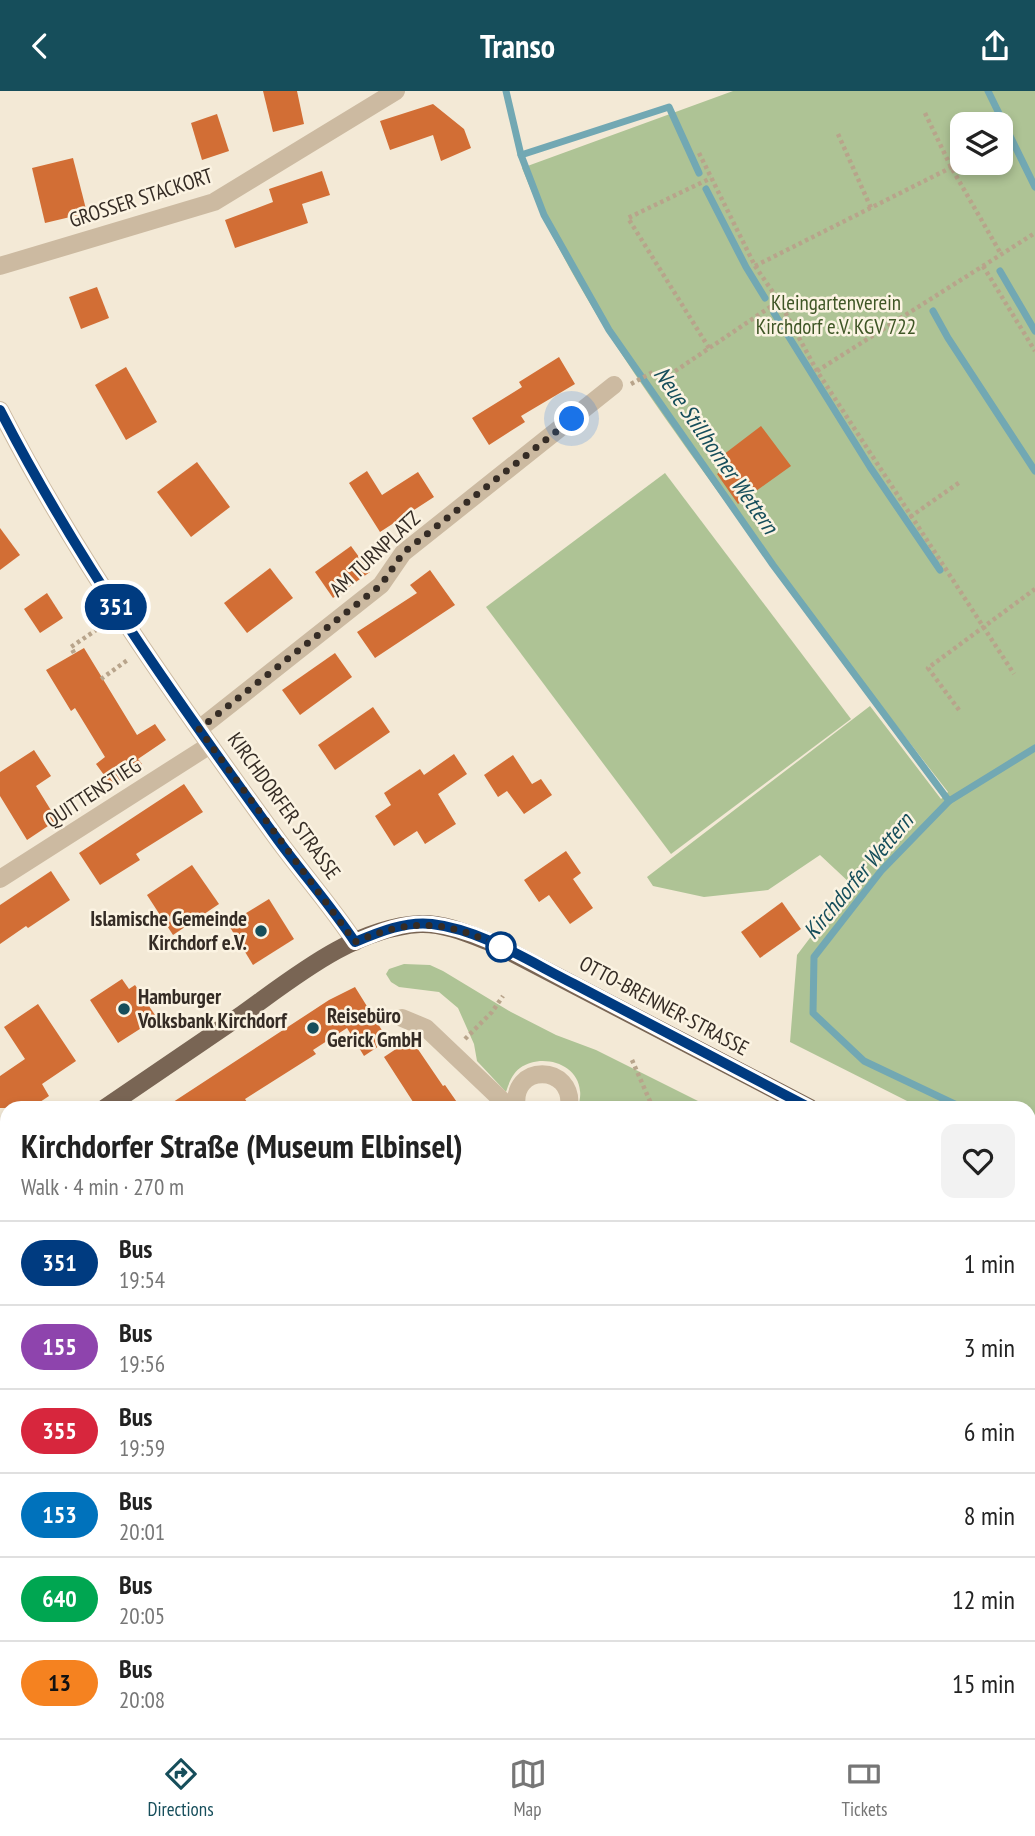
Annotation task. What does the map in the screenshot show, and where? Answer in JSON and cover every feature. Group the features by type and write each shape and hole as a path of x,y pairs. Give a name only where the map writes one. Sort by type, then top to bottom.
{"main road":[{"name":"OTTO-BRENNER-STRASSE","path":"115,1101 317,963 355,942 388,929 424,924 455,930 497,945 797,1101"}],"street":[{"name":"GROSSER STACKORT","path":"0,266 214,202 396,91"},
{"name":"AM TURNPLATZ","path":"199,729 381,585 403,553 622,385"},
{"name":"KIRCHDORFER STRASSE","path":"0,410 36,480 144,649 199,729 355,942"},
{"name":"QUITTENSTIEG","path":"0,879 211,745"},
{"path":"402,1018 426,1028 503,1101"},
{"path":"517,1101 517,1094 525,1079 533,1074 544,1073 564,1085 569,1092 569,1101"}],"path":[{"path":"925,113 950,165"},
{"path":"838,134 872,208"},
{"path":"699,153 755,266 779,301 817,371 1014,674"},
{"path":"755,266 950,168"},
{"path":"956,175 1001,254"},
{"path":"709,348 628,218 711,178"},
{"path":"817,371 1035,233"},
{"path":"983,266 1035,351"},
{"path":"622,385 653,372 659,382 779,301"},
{"path":"910,517 960,482"},
{"path":"958,710 928,668 1035,589"},
{"path":"74,653 71,647 120,613"},
{"path":"101,679 144,649"},
{"path":"461,1060 466,1036 492,1012 503,996"},
{"path":"632,1060 650,1101"}],"green space":[{"name":"Kleingartenverein Kirchdorf e.V. KGV 722","path":"733,91 1035,91 1035,1101 907,1101 790,1042 797,955 851,884 820,855 768,890 704,897 653,886 647,877 870,706 941,799 948,792 689,451 609,334 561,253 522,168"},
{"path":"665,473 851,719 671,854 486,607"},
{"path":"404,964 430,965 556,1035 596,1050 698,1101 579,1101 578,1081 573,1073 566,1067 548,1061 538,1061 520,1068 506,1092 477,1061 474,1044 458,1008 439,992 399,987 391,982 386,974 389,969"}],"building":[{"path":"263,91 297,91 304,124 273,132"},
{"path":"433,104 464,129 471,148 441,161 433,135 390,150 380,121"},
{"path":"217,114 229,151 202,160 191,123"},
{"path":"73,158 87,213 45,223 32,168"},
{"path":"322,171 330,195 302,204 308,223 235,248 225,220 273,202 269,189"},
{"path":"97,287 109,318 81,329 69,297"},
{"path":"559,357 575,384 521,416 525,422 489,445 472,418 522,387 519,382"},
{"path":"126,367 157,422 126,440 95,385"},
{"path":"761,426 791,466 738,504 717,474 726,467 719,458"},
{"path":"197,462 230,507 191,537 157,492"},
{"path":"367,471 382,495 418,472 434,497 380,532 349,483"},
{"path":"0,528 20,555 0,570"},
{"path":"351,546 370,572 333,598 315,572"},
{"path":"270,568 293,598 247,633 224,603"},
{"path":"430,570 455,605 375,658 357,632 417,593 410,585"},
{"path":"47,593 63,618 40,633 24,609"},
{"path":"84,648 137,735 155,724 166,740 138,759 142,764 112,786 96,764 105,757 75,708 71,711 46,670"},
{"path":"335,653 352,677 300,715 282,690"},
{"path":"373,707 390,732 335,770 318,745"},
{"path":"34,750 51,776 36,786 57,820 27,840 0,796 0,772"},
{"path":"454,754 467,774 438,794 456,824 425,844 417,831 394,846 375,816 391,805 384,793 420,769 424,775"},
{"path":"513,755 532,784 541,779 552,795 524,814 507,791 498,797 484,775"},
{"path":"184,784 203,812 136,854 140,860 100,885 79,853"},
{"path":"566,851 581,873 573,879 593,908 570,924 549,895 539,902 524,880"},
{"path":"192,865 219,904 173,935 147,895"},
{"path":"51,871 70,900 0,944 0,905"},
{"name":"Islamische Gemeinde Kirchdorf e.V.","path":"269,899 294,939 253,965 228,924"},
{"path":"782,902 801,929 760,958 741,932"},
{"name":"Hamburger Volksbank Kirchdorf","path":"122,979 129,989 135,985 157,1018 118,1043 90,1000"},
{"path":"355,987 388,1040 364,1056 347,1028 313,1050 316,1054 245,1099 246,1101 175,1101 329,1000"},
{"path":"38,1004 76,1061 42,1084 49,1096 42,1101 0,1101 0,1076 25,1059 4,1027"},
{"path":"411,1039 456,1101 412,1101 384,1057"}],"waterway":[{"name":"Neue Stillhorner Wettern","path":"506,91 521,155 544,215 609,330 773,565 949,801"},
{"path":"988,91 1035,187"},
{"path":"521,155 669,107 699,173"},
{"path":"706,189 765,298"},
{"path":"1000,271 1035,331"},
{"path":"933,311 1035,471"},
{"path":"774,313 870,467 940,570"},
{"name":"Kirchdorfer Wettern","path":"948,1101 864,1061 813,1013 814,957 881,871 949,801 1035,748"}],"bus line":[{"name":"351","path":"0,410 36,480 129,627 199,729 355,942 388,929 424,924 475,937 497,945 797,1101"}],"place":[{"name":"Islamische Gemeinde Kirchdorf e.V.","path":"261,931"},
{"name":"Hamburger Volksbank Kirchdorf","path":"124,1009"},
{"name":"Reisebüro Gerick GmbH","path":"313,1028"}],"route":[{"path":"501,947 455,930 424,924 388,929 355,942 199,729 381,585 403,553 572,419"}]}
